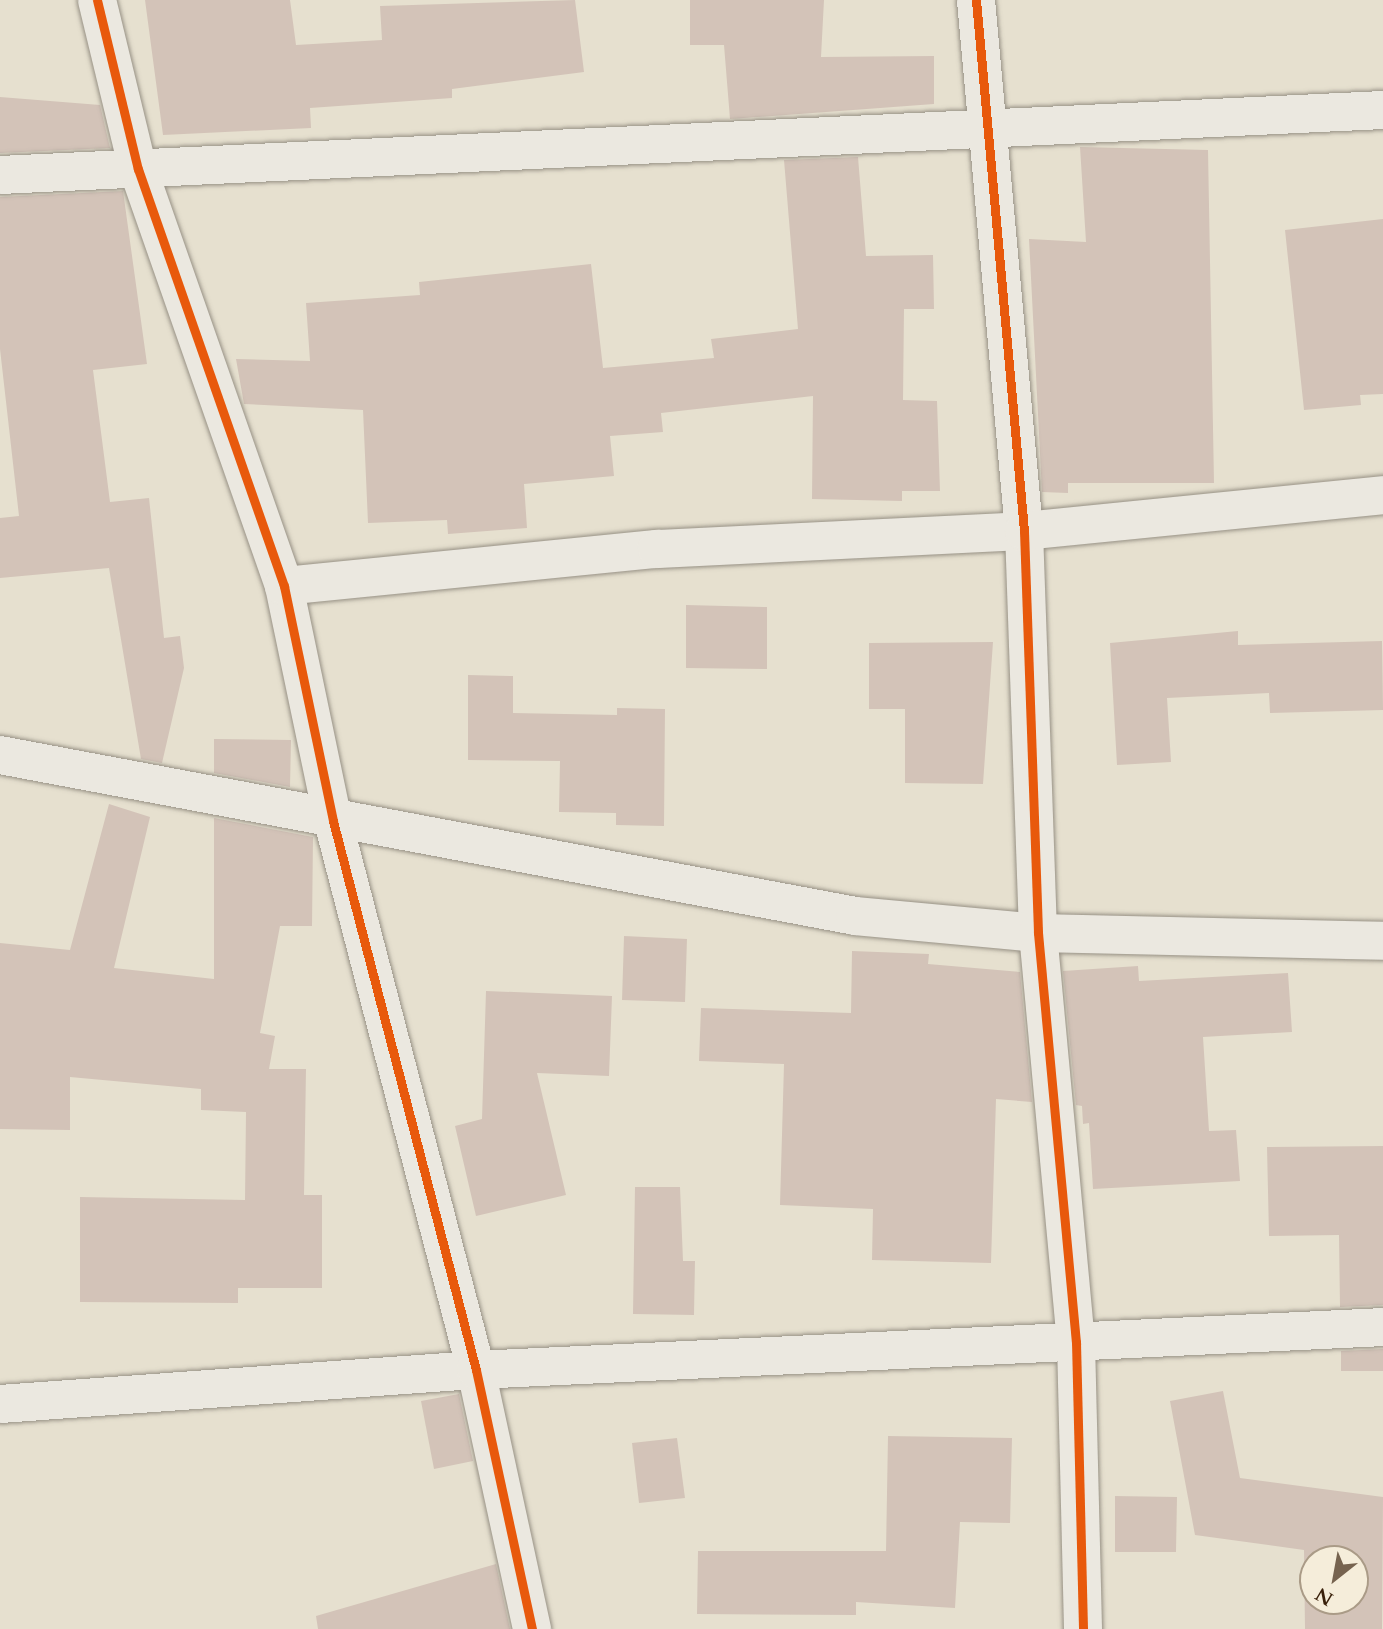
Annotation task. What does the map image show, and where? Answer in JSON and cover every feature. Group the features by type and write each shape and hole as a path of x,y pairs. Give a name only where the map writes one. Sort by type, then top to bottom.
{"street":[{"path":"97,0 138,169 284,586 334,821 477,1370 532,1629"},
{"path":"976,0 992,129 1024,531 1038,933 1076,1342 1083,1629"},
{"path":"0,175 1383,110"},
{"path":"284,586 657,548 1024,531 1383,495"},
{"path":"0,755 334,821 855,915 1038,933 1383,941"},
{"path":"0,1404 477,1370 1383,1326"}],"building":[{"path":"145,0 290,0 296,45 382,40 380,6 575,0 584,72 452,89 452,98 310,108 311,128 163,135"},
{"path":"690,0 824,0 821,57 934,56 934,104 730,119 724,45 690,45"},
{"path":"0,97 100,105 110,148 0,153"},
{"path":"1080,147 1208,150 1214,483 1068,483 1068,493 1042,492 1029,239 1086,242"},
{"path":"858,157 866,256 933,255 934,309 904,309 903,400 937,401 940,491 902,491 902,501 812,499 813,396 661,413 663,432 610,436 614,476 524,484 527,528 448,534 447,520 368,523 363,410 244,404 236,359 310,361 306,303 420,295 419,282 591,264 603,368 714,358 711,339 798,329 784,160"},
{"path":"123,191 147,364 93,370 110,502 149,498 164,638 180,636 184,668 162,763 141,759 109,568 0,578 0,518 19,516 0,349 0,197"},
{"path":"1383,219 1383,394 1360,395 1361,405 1304,410 1285,230"},
{"path":"686,605 767,607 767,669 686,668"},
{"path":"1238,631 1238,645 1382,641 1383,710 1270,713 1269,693 1167,698 1171,762 1117,765 1110,643"},
{"path":"993,642 983,784 905,783 905,709 869,709 869,643"},
{"path":"468,675 513,676 513,713 617,715 617,708 665,709 664,826 616,825 616,813 559,812 560,761 468,760"},
{"path":"214,739 291,740 290,787 214,773"},
{"path":"109,804 150,817 114,968 214,979 214,818 313,837 312,926 280,926 260,1033 275,1036 269,1069 306,1069 304,1195 322,1195 322,1288 238,1288 238,1303 80,1302 80,1197 245,1200 246,1112 201,1110 201,1089 70,1077 70,1130 0,1129 0,943 70,950"},
{"path":"624,936 687,939 685,1002 622,1000"},
{"path":"852,951 929,954 928,964 1020,972 1032,1102 996,1099 991,1263 872,1260 873,1209 780,1205 784,1064 699,1061 701,1008 851,1013"},
{"path":"1138,966 1139,981 1288,973 1292,1032 1203,1037 1209,1131 1236,1130 1240,1181 1093,1189 1089,1123 1083,1124 1082,1106 1076,1105 1063,971"},
{"path":"486,991 612,996 609,1076 537,1073 566,1195 476,1216 455,1126 482,1119"},
{"path":"1383,1146 1383,1305 1340,1307 1339,1235 1269,1236 1267,1147"},
{"path":"635,1187 680,1187 683,1261 695,1261 694,1315 633,1314"},
{"path":"1383,1349 1383,1371 1341,1371 1341,1351"},
{"path":"1223,1391 1240,1478 1383,1497 1382,1629 1305,1629 1305,1615 1369,1615 1369,1545 1299,1545 1299,1549 1195,1535 1170,1401"},
{"path":"459,1394 473,1461 434,1469 421,1401"},
{"path":"888,1436 1012,1438 1010,1523 960,1522 955,1608 856,1602 856,1615 697,1614 698,1551 886,1551"},
{"path":"677,1438 685,1498 639,1503 632,1443"},
{"path":"1115,1496 1177,1497 1176,1552 1115,1552"},
{"path":"496,1564 510,1629 318,1629 316,1616"}],"cycle path":[{"path":"97,0 138,169 284,586 333,821 476,1370 532,1629"},
{"path":"976,0 1024,531 1038,933 1076,1342 1083,1629"}]}
